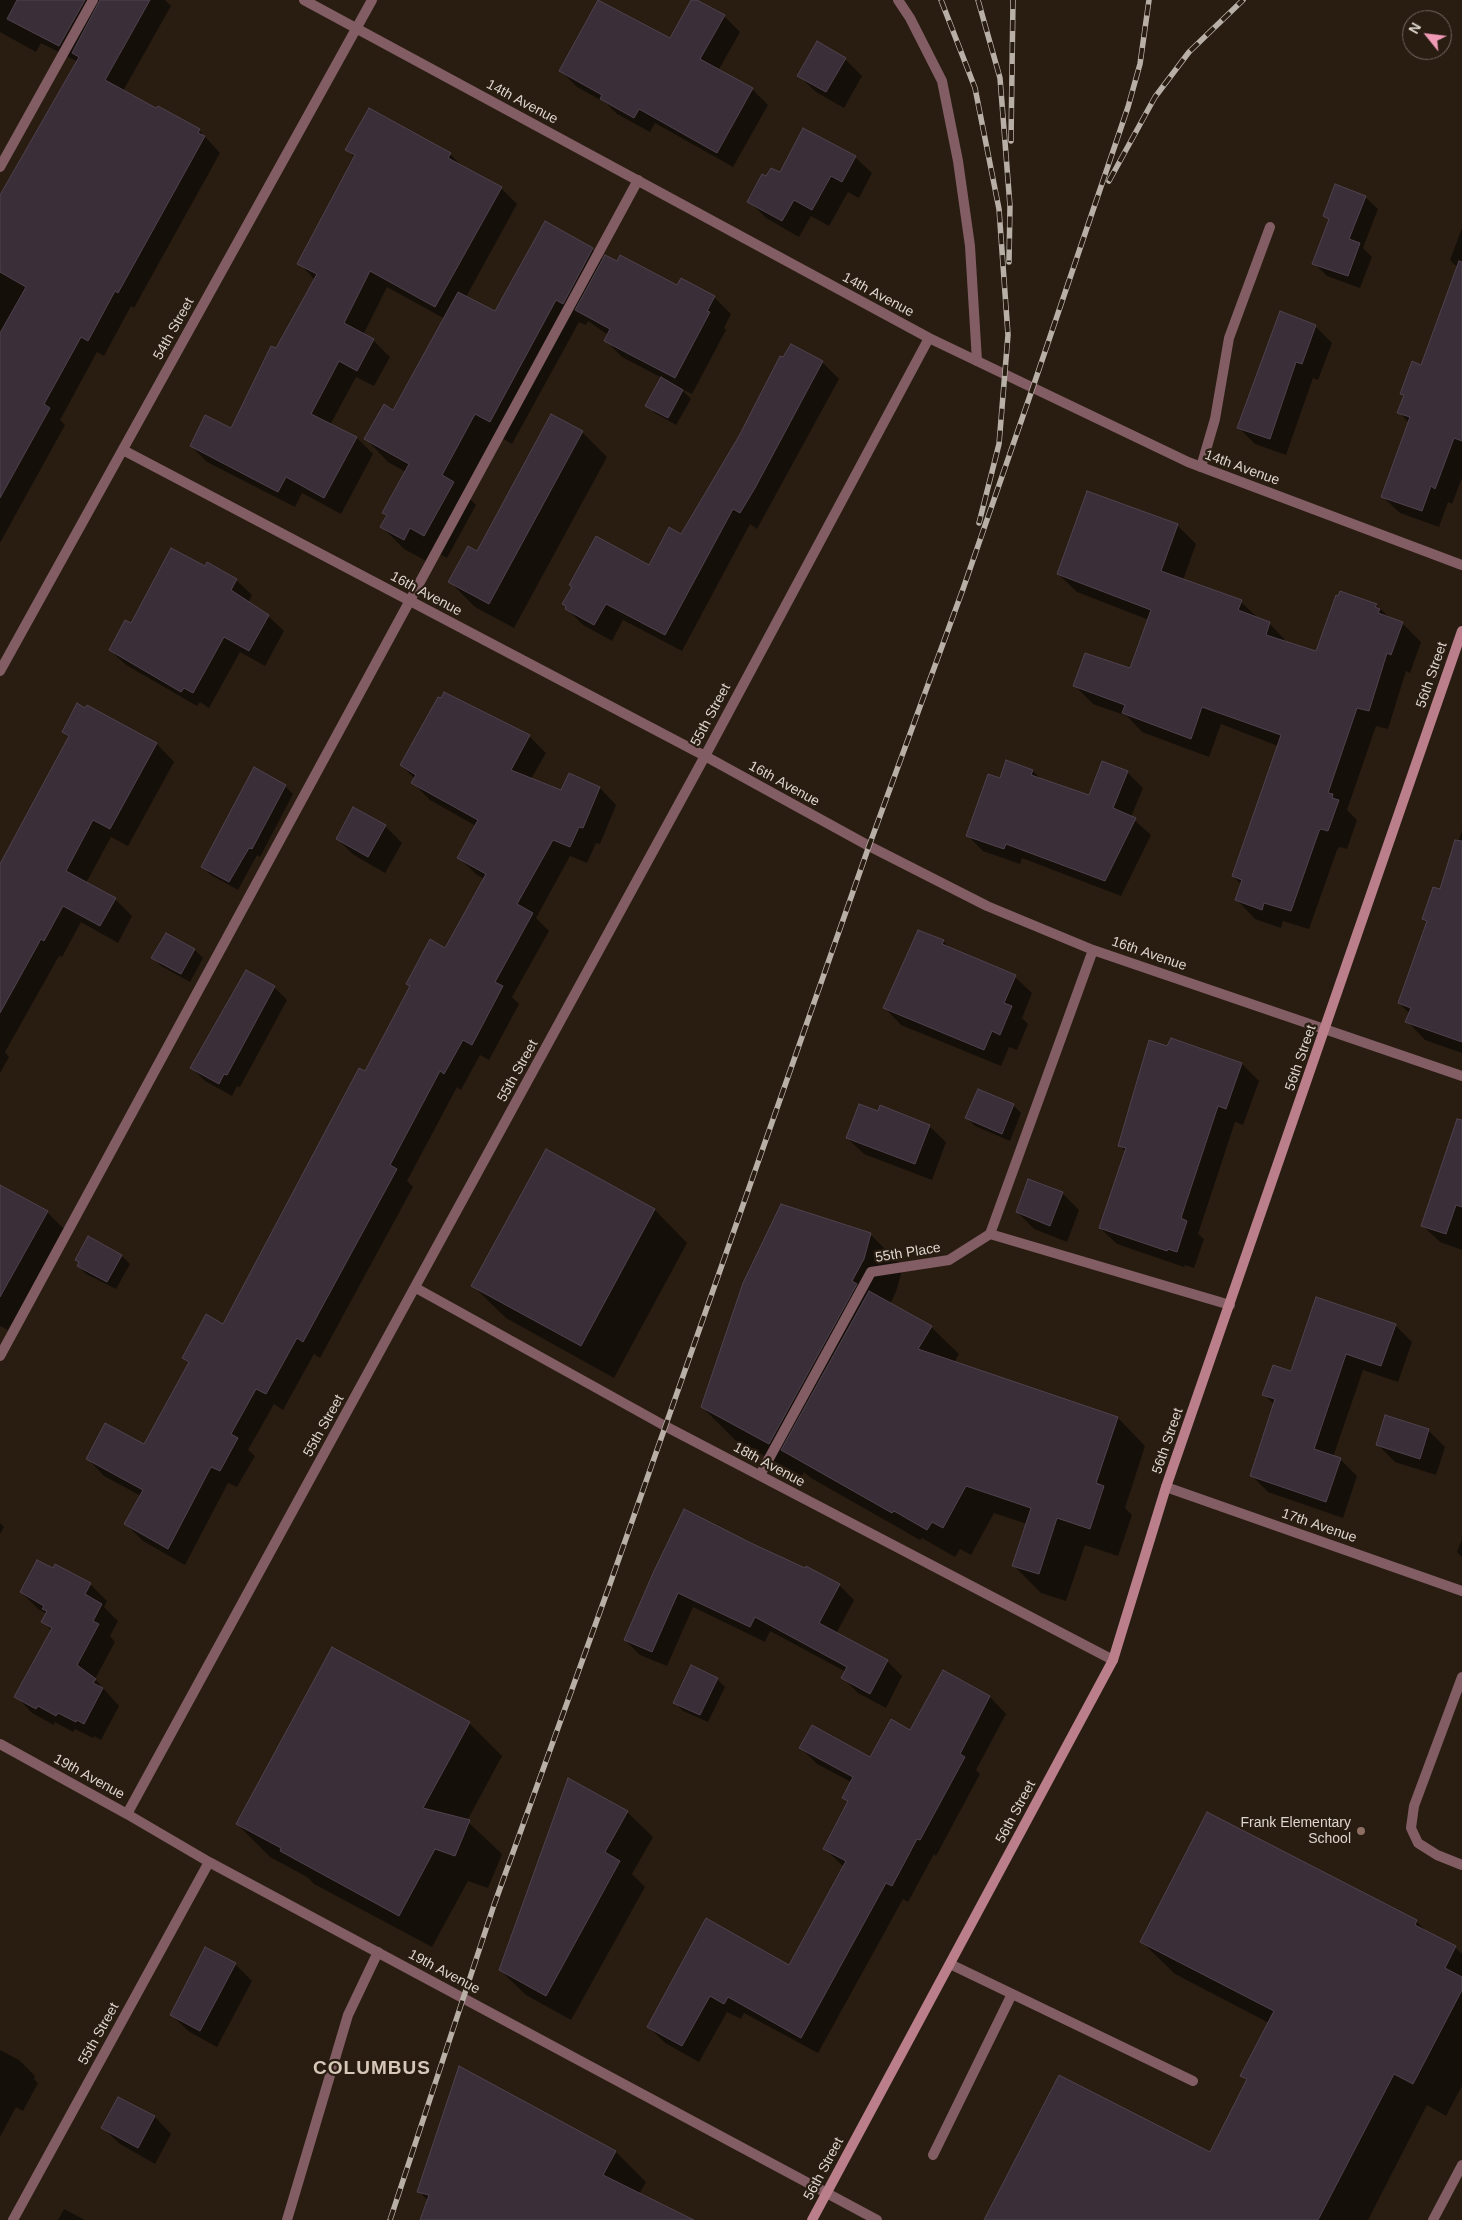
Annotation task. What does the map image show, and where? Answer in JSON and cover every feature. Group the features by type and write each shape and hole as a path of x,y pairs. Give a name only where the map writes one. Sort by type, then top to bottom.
{"street":[{"path":"0,167 93,0"},
{"name":"14th Avenue","path":"304,0 929,338 1201,467 1462,565"},
{"name":"54th Street","path":"0,671 372,0"},
{"path":"898,0 910,18 942,81 958,161 970,246 977,361"},
{"path":"0,1356 638,180"},
{"path":"1201,467 1215,419 1229,338 1270,227"},
{"name":"55th Street","path":"127,1814 416,1288 705,756 929,338"},
{"name":"16th Avenue","path":"123,450 705,756 869,846 987,906 1094,950 1462,1076"},
{"name":"56th Street","path":"812,2220 1113,1660 1166,1487 1462,631"},
{"path":"1094,950 990,1234 1230,1305"},
{"name":"55th Place","path":"760,1475 871,1272 949,1260 990,1234"},
{"name":"18th Avenue","path":"416,1288 760,1475 1113,1660"},
{"name":"17th Avenue","path":"1166,1487 1462,1591"},
{"path":"1462,1677 1414,1806 1411,1828 1418,1843 1437,1855 1462,1865"},
{"name":"19th Avenue","path":"0,1744 209,1862 877,2220"},
{"name":"55th Street","path":"13,2220 209,1862"},
{"path":"286,2220 348,2015 378,1952"},
{"path":"950,1964 1193,2080"},
{"path":"933,2156 1012,1994"},
{"path":"1433,2220 1462,2165"}],"building":[{"path":"17,0 85,0 59,46 7,19"},
{"path":"100,0 150,0 105,80 156,108 158,106 200,129 198,133 205,136 118,293 115,291 88,341 81,337 44,404 50,408 0,498 0,333 26,287 0,272 0,195 79,57 72,53"},
{"path":"598,0 670,38 691,0 697,0 725,15 700,59 753,88 717,153 639,109 634,118 600,99 602,95 559,71"},
{"path":"817,41 846,58 826,92 797,76"},
{"path":"369,108 451,153 448,158 502,187 435,307 370,271 344,323 374,339 357,371 339,361 311,414 357,437 324,498 286,477 278,492 190,446 205,415 231,428 271,346 276,348 317,274 297,264 355,155 345,150"},
{"path":"803,128 856,156 842,182 831,176 812,210 794,200 782,221 747,202 762,174 766,176 771,168 780,172"},
{"path":"1335,184 1366,196 1349,239 1360,243 1348,276 1312,264 1329,219 1323,216"},
{"path":"545,221 593,248 563,304 556,300 490,422 475,414 442,475 454,482 424,536 410,528 404,540 380,527 387,515 382,513 409,464 364,439 384,404 393,410 458,292 495,311"},
{"path":"605,255 617,261 620,255 677,285 681,278 715,296 707,311 710,312 675,378 604,341 610,329 575,310"},
{"path":"1459,261 1462,262 1462,441 1454,438 1435,489 1431,486 1422,511 1381,497 1410,417 1397,413 1404,395 1400,394 1412,361 1421,365"},
{"path":"1280,311 1316,325 1302,364 1296,362 1270,439 1237,428"},
{"path":"791,344 823,361 755,488 740,513 733,509 665,635 606,604 594,625 565,609 566,606 562,604 572,587 569,585 596,536 649,565 669,527 681,534 739,436 780,356 783,357"},
{"path":"661,377 683,390 668,418 645,406"},
{"path":"551,414 583,431 489,604 448,582 468,546 477,551"},
{"path":"1087,491 1178,524 1161,571 1242,600 1238,610 1270,622 1266,635 1316,651 1336,595 1338,596 1340,591 1377,604 1375,607 1380,609 1378,613 1403,622 1391,655 1387,653 1369,711 1357,708 1328,793 1333,794 1332,798 1339,800 1328,831 1321,829 1319,831 1291,911 1264,903 1262,910 1235,900 1242,880 1232,876 1281,735 1202,707 1191,739 1122,713 1125,705 1073,686 1085,653 1130,668 1151,610 1057,574"},
{"path":"171,548 205,566 207,562 237,579 231,590 269,615 249,651 224,637 193,693 184,688 181,692 109,650 125,620 131,623"},
{"path":"444,692 530,735 511,770 561,790 569,773 600,787 583,828 579,827 570,847 553,840 517,904 533,913 495,982 503,986 472,1045 463,1040 444,1074 440,1071 390,1165 397,1169 303,1342 297,1338 266,1394 256,1389 231,1434 238,1438 220,1471 211,1467 168,1549 124,1524 143,1490 86,1459 105,1423 144,1444 189,1362 182,1358 206,1314 223,1324 359,1068 365,1071 410,986 406,984 430,939 445,948 486,874 457,858 478,820 411,783 416,775 400,765 438,697 441,698"},
{"path":"77,703 85,708 87,705 157,743 110,829 93,820 66,871 116,898 100,926 63,906 44,941 41,939 0,1013 0,864 69,736 62,732"},
{"path":"1006,760 1033,770 1031,775 1089,795 1102,761 1128,771 1113,808 1136,818 1105,881 1006,844 1004,849 966,836 988,774 1000,778"},
{"path":"254,767 286,785 252,849 249,848 229,882 201,867"},
{"path":"353,807 386,825 368,857 336,839"},
{"path":"1455,840 1462,841 1462,1042 1405,1022 1411,1008 1398,1003 1427,921 1422,919 1433,887 1440,889"},
{"path":"918,930 944,940 942,944 1016,975 1004,1003 1012,1006 1000,1035 992,1031 984,1050 883,1008"},
{"path":"166,933 195,949 181,974 151,958"},
{"path":"246,970 275,986 227,1075 224,1074 219,1084 190,1068"},
{"path":"1171,1038 1242,1063 1226,1109 1218,1106 1181,1218 1187,1221 1177,1252 1168,1249 1167,1251 1099,1228 1126,1148 1118,1146 1149,1040 1167,1046"},
{"path":"978,1089 1014,1104 1002,1134 965,1118"},
{"path":"859,1104 878,1111 880,1105 930,1125 915,1164 846,1138"},
{"path":"1457,1119 1462,1120 1462,1207 1456,1205 1446,1234 1421,1226"},
{"path":"546,1149 655,1209 581,1346 471,1286"},
{"path":"1028,1179 1063,1192 1050,1226 1016,1212"},
{"path":"0,1185 48,1211 0,1297"},
{"path":"781,1204 871,1233 864,1259 852,1281 857,1284 769,1444 701,1407 743,1283"},
{"path":"88,1236 122,1255 107,1282 77,1266 79,1262 75,1260"},
{"path":"869,1291 932,1326 918,1349 1118,1417 1096,1483 1104,1486 1090,1529 1057,1518 1039,1574 1012,1566 1031,1508 966,1486 943,1528 932,1522 927,1530 894,1511 892,1513 781,1450"},
{"path":"1316,1297 1396,1324 1381,1366 1346,1354 1314,1449 1341,1458 1326,1502 1250,1476 1275,1399 1262,1395 1273,1365 1291,1371"},
{"path":"1385,1415 1429,1429 1420,1459 1376,1445"},
{"path":"684,1509 751,1543 805,1568 806,1566 840,1584 819,1623 888,1660 870,1694 841,1678 847,1667 755,1617 750,1627 678,1593 652,1652 624,1640"},
{"path":"37,1560 53,1568 55,1564 91,1583 85,1594 102,1604 93,1621 99,1624 77,1665 96,1679 93,1683 103,1688 84,1724 58,1713 56,1716 38,1706 36,1709 14,1697 52,1628 41,1622 47,1611 42,1609 44,1606 20,1592"},
{"path":"332,1647 470,1722 423,1808 470,1820 455,1856 435,1849 399,1916 280,1851 281,1848 236,1824"},
{"path":"691,1665 718,1678 700,1715 673,1703"},
{"path":"943,1670 990,1696 960,1754 965,1757 920,1840 917,1839 892,1886 886,1883 801,2038 728,1997 724,2004 710,1996 682,2046 647,2027 706,1918 789,1965 846,1861 823,1849 848,1801 842,1798 853,1777 799,1748 812,1725 870,1757 891,1719 910,1730"},
{"path":"568,1778 628,1811 605,1852 620,1861 546,1996 499,1970"},
{"path":"1207,1812 1417,1920 1415,1925 1456,1946 1445,1968 1462,1977 1462,1990 1413,2084 1394,2074 1318,2220 984,2220 1059,2075 1210,2152 1247,2079 1240,2076 1274,2011 1140,1942"},
{"path":"205,1947 236,1963 200,2031 170,2015"},
{"path":"459,2066 616,2151 603,2175 694,2220 420,2220 429,2195 417,2192"},
{"path":"118,2097 155,2116 138,2148 101,2128"}],"railway":[{"path":"941,0 975,88 999,209 1008,335 999,444 979,523"},
{"path":"978,0 1000,78 1010,206 1009,262"},
{"path":"1011,141 1013,0"},
{"path":"390,2220 494,1905 610,1584 869,846 963,589 1033,387 1128,107 1140,64 1149,0"},
{"path":"1109,181 1155,97 1189,52 1243,0"}],"place":[{"name":"Frank Elementary School","path":"1361,1831"}],"district":[{"name":"COLUMBUS","path":"372,2069"}]}
